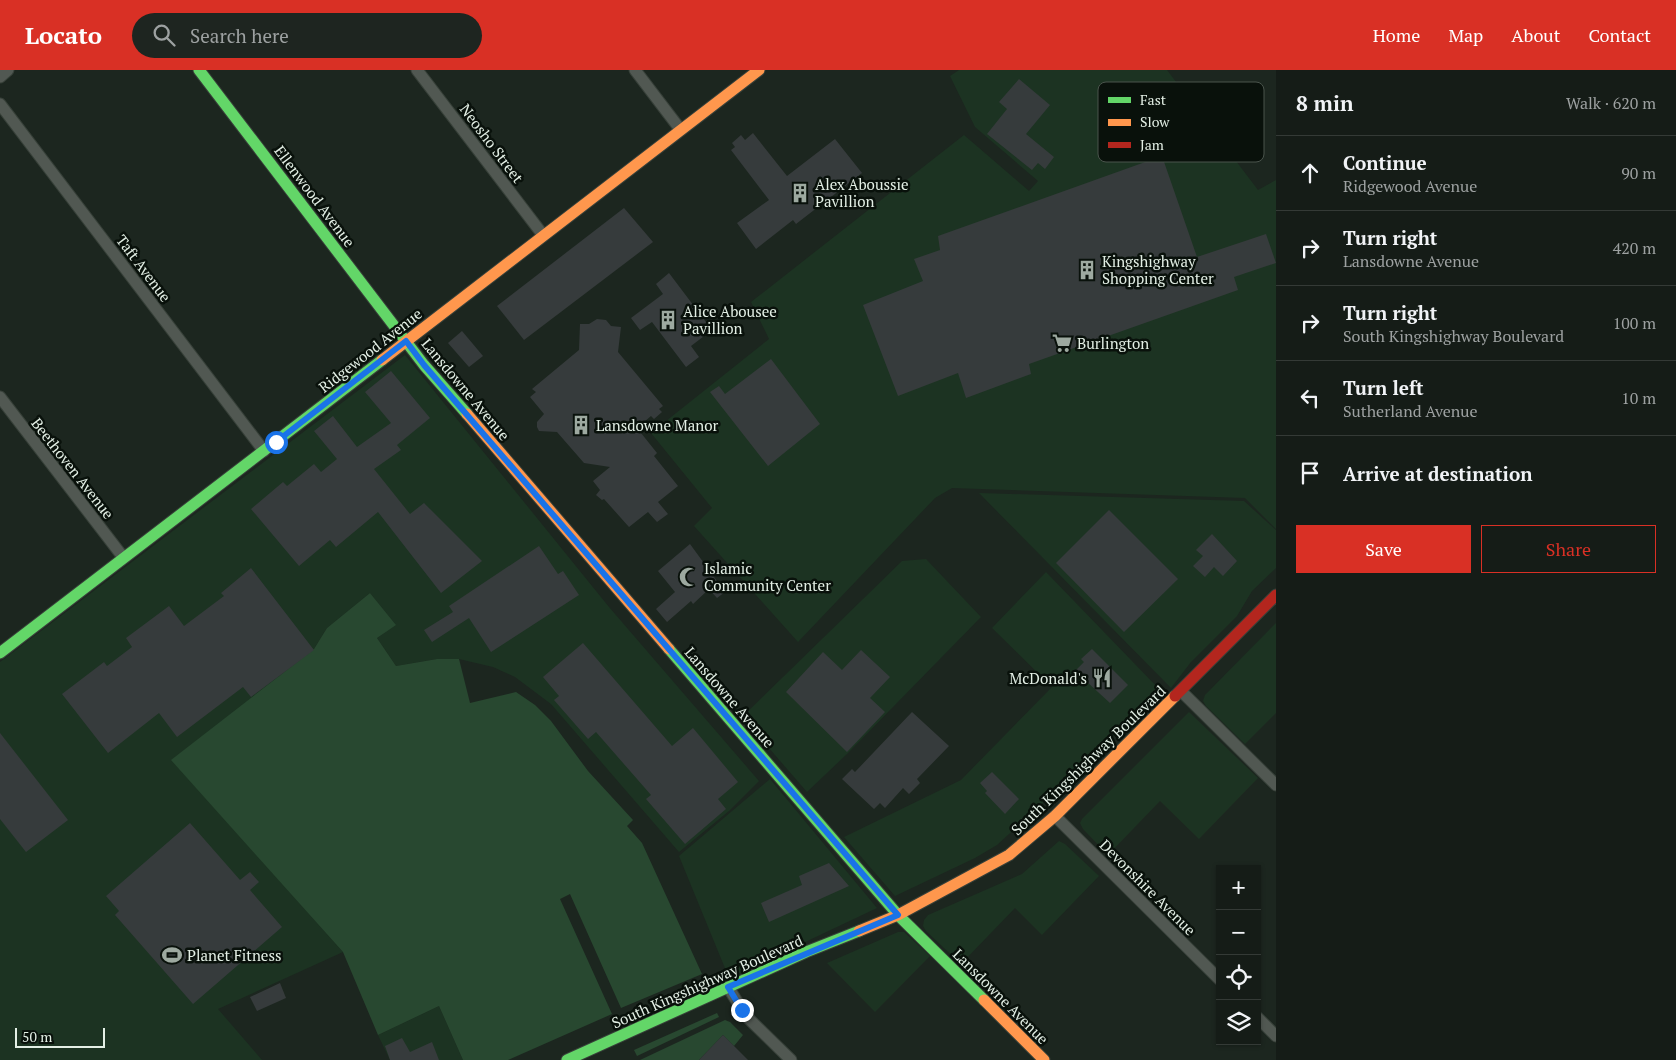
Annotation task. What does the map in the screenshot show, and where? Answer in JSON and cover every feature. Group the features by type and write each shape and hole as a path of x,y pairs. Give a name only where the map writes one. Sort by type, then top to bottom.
{"street":[{"path":"0,77 8,70"},
{"name":"Ellenwood Avenue","path":"199,70 406,341"},
{"name":"Neosho Street","path":"417,70 543,235"},
{"path":"635,70 680,130"},
{"name":"Ridgewood Avenue","path":"0,653 759,70"},
{"name":"Taft Avenue","path":"0,104 264,451"},
{"name":"Lansdowne Avenue","path":"406,341 424,365 898,915 1044,1060"},
{"name":"Beethoven Avenue","path":"0,397 123,557"},
{"name":"South Kingshighway Boulevard","path":"567,1060 728,987 898,915 1009,855 1054,816 1276,595"},
{"path":"1181,691 1276,785"},
{"name":"Devonshire Avenue","path":"1054,816 1216,976"},
{"path":"728,987 746,1016 791,1060"},
{"path":"1261,1021 1276,1036"}],"shaded area":[{"path":"959,70 1167,70 1176,82 1098,82 1098,162 1237,162 1258,190 1276,180 1276,529 1245,498 952,488 935,498 798,642 694,526 712,508 651,433 769,339 751,302 964,135 1029,191 1038,181 975,127 950,76"},
{"path":"405,355 609,607 759,781 729,811 679,852 551,704 515,677 493,667 459,659 437,659 396,666 377,638 395,624 370,593 327,628 314,649 172,760 343,952 218,1009 262,1060 0,1060 0,662"},
{"path":"979,493 1244,501 1276,530 1276,568 1252,591 1237,616 1191,662 1171,688"},
{"path":"926,559 981,617 848,753 807,792 742,717 902,561"},
{"path":"1046,572 1160,690 1085,764 997,845 975,858 895,896 844,837 961,780 1052,687 992,628"},
{"path":"370,593 396,625 377,638 396,666 437,659 459,659 470,703 516,692 535,705 551,721 588,771 633,820 627,826 642,843 702,974 621,1008 570,894 560,899 612,1014 508,1060 463,1060 439,1006 378,1035 343,952 171,760 314,649 327,628"},
{"path":"1276,623 1276,713 1245,744 1203,701 1205,695"},
{"path":"1189,712 1258,778 1199,839 1160,801 1108,855 1083,829 1080,823 1082,819"},
{"path":"770,779 877,908 729,978 679,856"},
{"path":"1059,841 1065,844 1099,876 1042,935 1015,908 961,964 926,931 923,926 924,920 928,915 1022,874"},
{"path":"898,932 904,932 930,956 875,1012 827,963"},
{"path":"439,1006 463,1060 390,1060 378,1035"},
{"path":"717,1013 719,1017 637,1056 634,1050"},
{"path":"725,1020 730,1022 743,1035 734,1046 723,1035 699,1060 640,1060"}],"building":[{"path":"1019,79 1050,105 1026,134 1054,157 1045,169 1038,163 1032,170 987,134 1007,109 999,102"},
{"name":"Alex Aboussie Pavillion","path":"753,133 787,176 835,139 862,173 796,224 793,220 756,249 737,223 769,200 731,150 735,147 732,143 741,135 745,140"},
{"name":"Kingshighway Shopping Center","path":"1145,162 1164,162 1197,257 1266,234 1276,263 1234,277 1238,290 1029,364 1031,374 966,398 958,373 898,396 863,305 923,281 914,259 940,250 938,236"},
{"path":"624,208 653,242 524,340 497,306"},
{"name":"Alice Abousee Pavillion","path":"669,273 712,330 691,346 699,357 686,367 652,322 640,330 631,318 663,294 656,284"},
{"name":"Lansdowne Manor","path":"597,319 606,320 611,326 621,327 618,352 663,406 659,409 662,412 654,419 651,416 637,428 657,453 654,456 678,486 658,502 668,514 657,522 648,512 629,527 604,499 602,500 596,495 600,490 593,481 610,467 584,463 557,432 539,431 537,427 537,422 544,414 530,397 536,392 532,389 579,350 580,324 589,324"},
{"path":"462,331 483,356 469,367 448,343"},
{"path":"771,359 820,424 768,466 710,392 719,386 725,394"},
{"path":"391,371 430,418 397,445 401,450 374,469 410,514 424,503 482,561 441,593 378,512 336,547 330,540 299,566 251,509 283,482 287,486 314,464 321,472 337,459 314,431 333,416 357,447 391,423 365,392"},
{"path":"1109,510 1178,579 1124,632 1056,563"},
{"path":"1212,534 1237,561 1223,576 1214,567 1205,577 1193,566 1203,556 1196,550"},
{"path":"690,544 725,592 717,598 709,589 693,604 691,601 667,622 656,609 675,592 658,571"},
{"path":"539,546 558,574 563,571 579,595 491,652 469,618 432,642 424,630 453,612 449,606"},
{"path":"251,568 314,650 251,697 243,687 177,737 159,713 108,753 62,694 104,662 107,666 132,647 126,638 169,606 184,626 224,596 221,593"},
{"path":"583,643 672,746 693,728 738,782 718,799 726,809 685,844 646,799 651,795 596,732 588,739 554,700 559,696 543,677"},
{"name":"McDonald's","path":"1092,649 1128,685 1110,703 1075,671 1084,662 1081,659"},
{"path":"861,650 890,677 870,698 885,712 847,752 786,692 823,652 842,670"},
{"path":"912,712 949,746 917,779 920,783 909,794 903,788 885,808 880,803 874,809 842,779 852,769 855,772"},
{"path":"0,733 68,820 26,852 0,819"},
{"path":"992,772 1019,799 1005,814 985,793 987,791 980,783"},
{"path":"190,823 240,880 250,872 259,882 250,890 282,927 193,1004 115,915 119,911 106,896"},
{"path":"829,863 849,886 769,922 761,903 802,885 799,876"},
{"path":"280,983 286,998 257,1011 250,997"},
{"path":"723,1035 748,1060 699,1060"},
{"path":"402,1038 410,1052 432,1042 439,1060 390,1060 385,1046"}],"traffic: fast":[{"path":"199,70 424,365 467,414"},
{"path":"0,653 382,360"},
{"path":"669,649 898,915 984,1000"},
{"path":"567,1060 806,952 859,931"}],"traffic: slow":[{"path":"382,360 759,70"},
{"path":"467,414 669,649"},
{"path":"859,931 898,915 1009,855 1055,816 1175,696"},
{"path":"984,1000 1044,1060"}],"traffic: jam":[{"path":"1175,696 1276,595"}],"place":[{"name":"Alex Aboussie Pavillion","path":"800,193"},
{"name":"Kingshighway Shopping Center","path":"1087,270"},
{"name":"Alice Abousee Pavillion","path":"668,320"},
{"name":"Burlington","path":"1062,343"},
{"name":"Lansdowne Manor","path":"581,425"},
{"name":"Islamic Community Center","path":"689,577"},
{"name":"McDonald's","path":"1102,678"},
{"name":"Planet Fitness","path":"172,955"}],"route":[{"path":"276,442 406,341 424,365 898,915 806,952 728,987 742,1010"}]}
